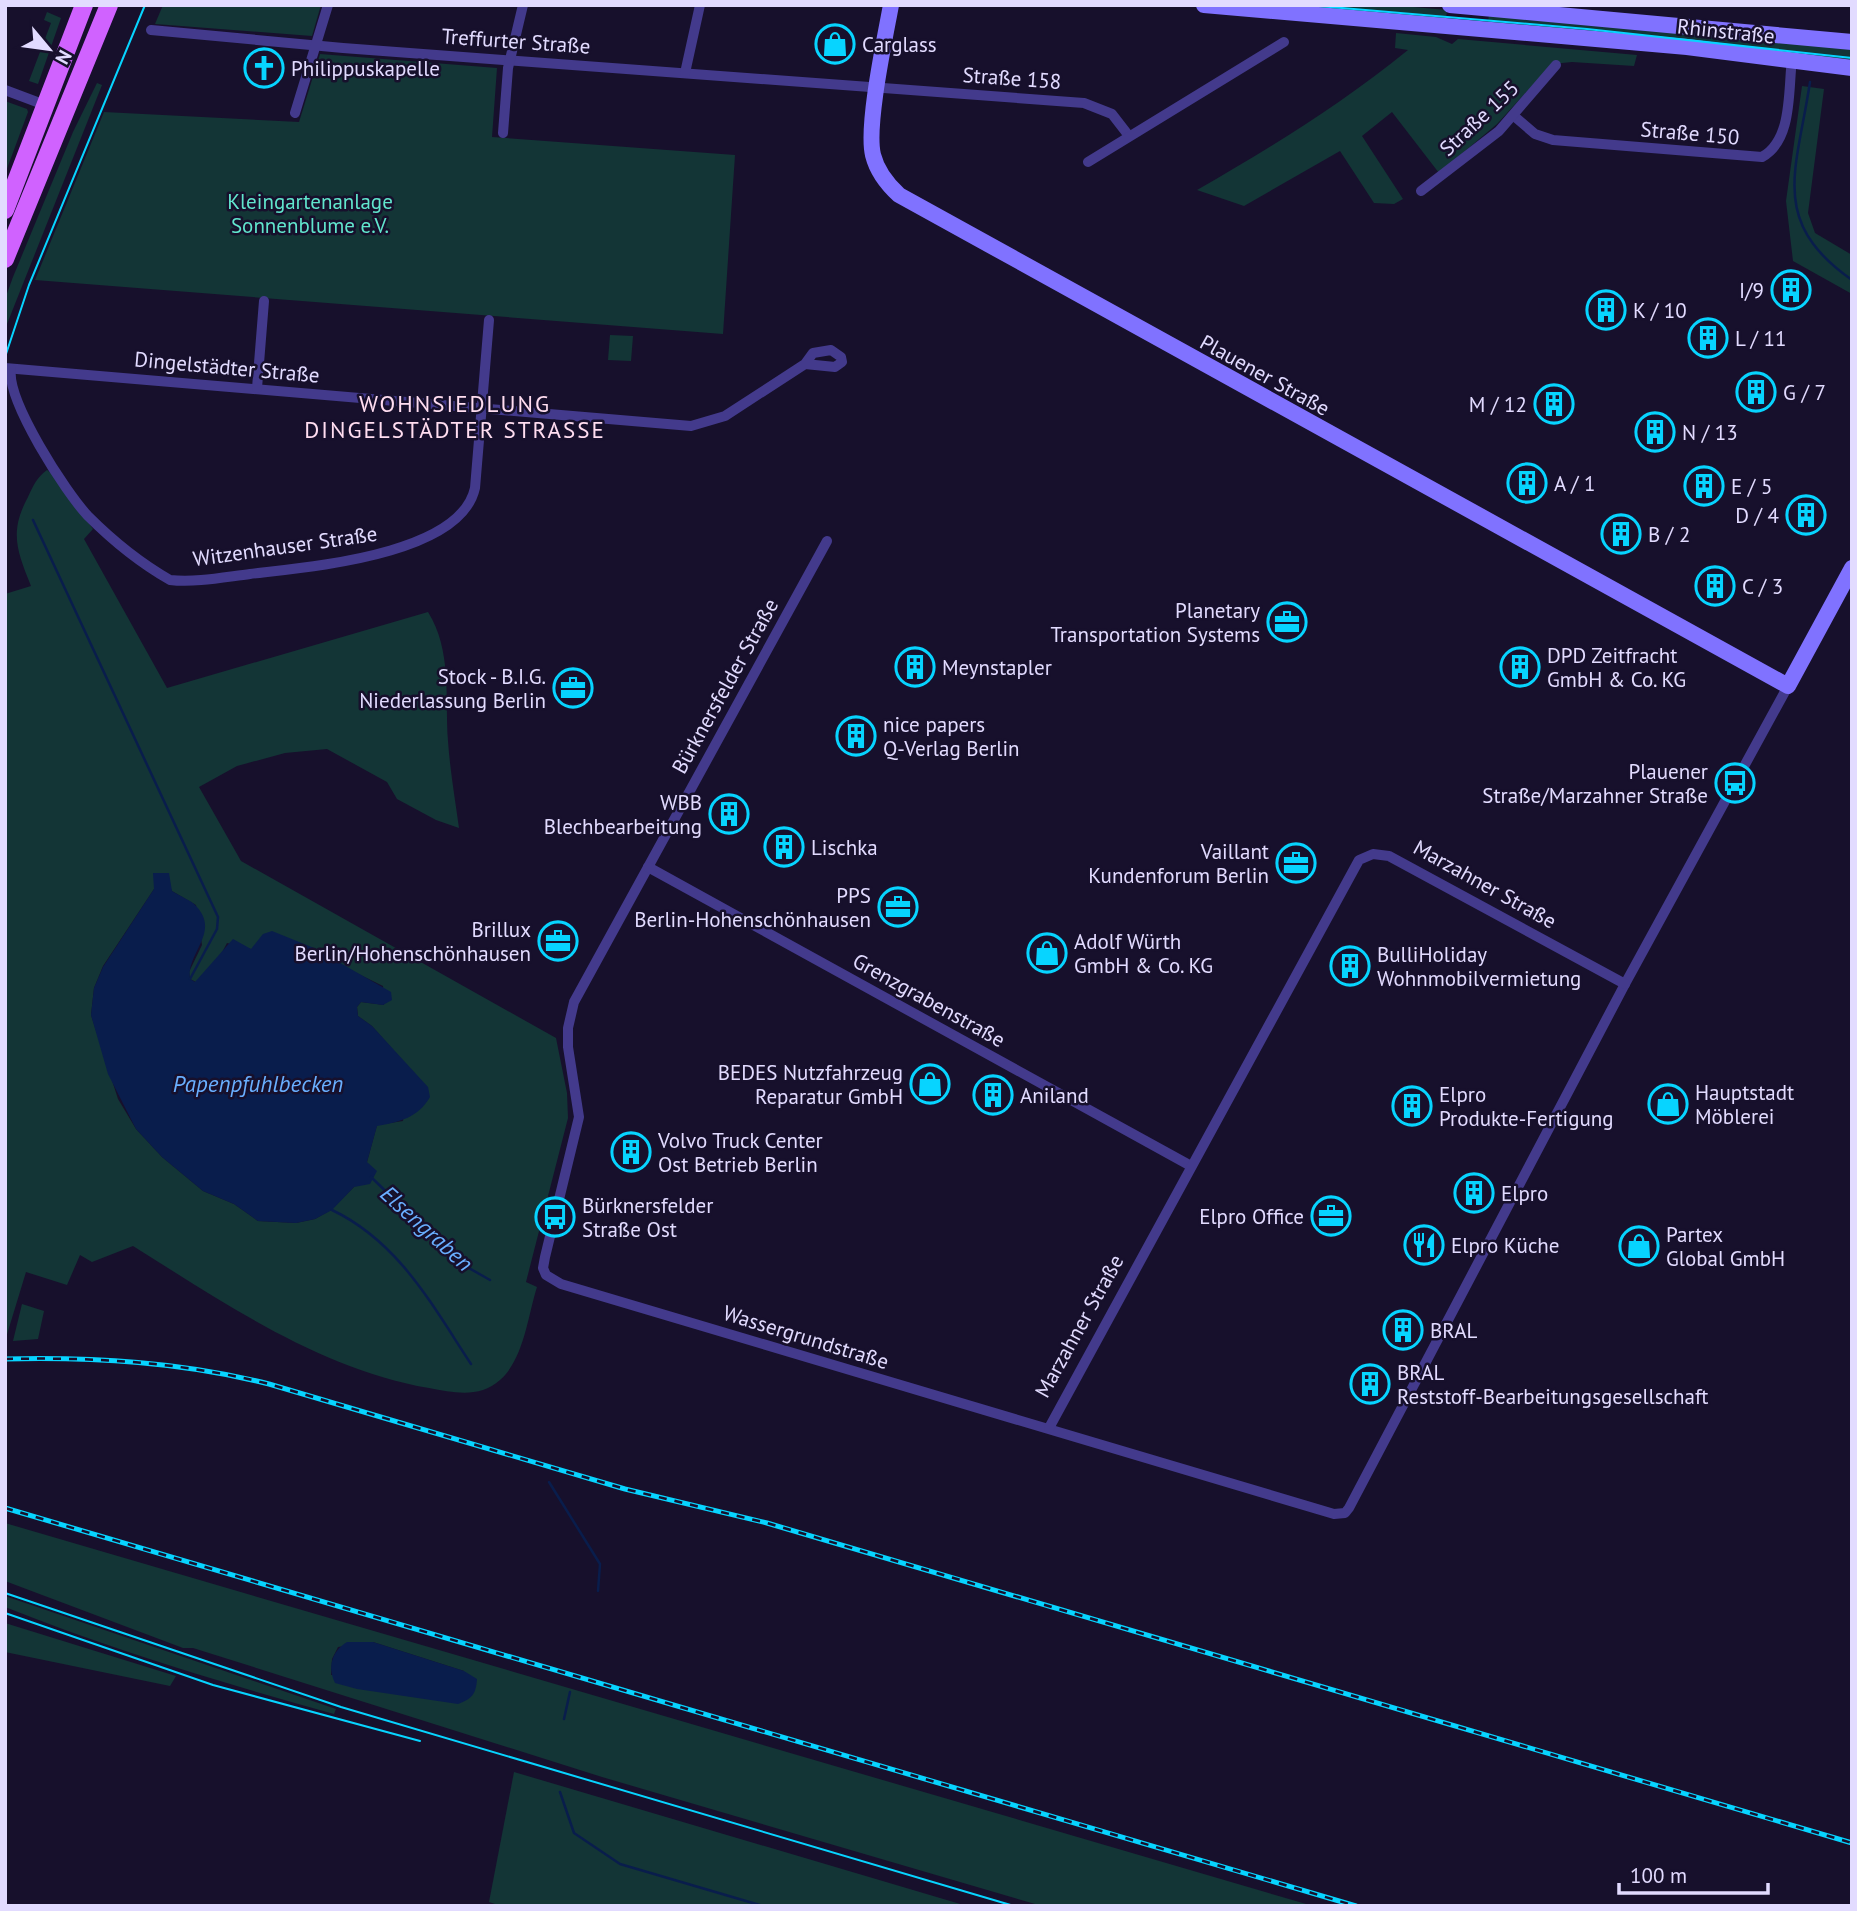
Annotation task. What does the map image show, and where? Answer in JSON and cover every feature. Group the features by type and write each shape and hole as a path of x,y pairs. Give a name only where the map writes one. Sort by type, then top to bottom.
{"main road":[{"path":"5,210 84,5"},
{"path":"5,259 109,5"}],"street":[{"path":"295,113 328,5"},
{"path":"503,133 510,59 523,5"},
{"path":"685,73 699,5"},
{"name":"Plauener Straße","path":"891,5 878,88 873,154 882,176 899,194 1787,686"},
{"name":"Rhinstraße","path":"1204,5 1469,27 1792,59 1852,68"},
{"name":"Rhinstraße","path":"1457,6 1852,42"},
{"name":"Treffurter Straße","path":"151,30 878,88"},
{"path":"1088,162 1284,42"},
{"name":"Straße 150","path":"1514,116 1535,134 1553,140 1762,157 1777,146 1781,137 1792,59"},
{"name":"Straße 155","path":"1421,191 1463,162 1514,116 1556,65"},
{"name":"Straße 158","path":"878,88 1093,104 1112,114 1129,136"},
{"path":"5,90 45,105"},
{"path":"257,388 264,301"},
{"name":"Witzenhauser Straße","path":"8,368 24,418 78,504 94,521 166,578 175,581 318,565 393,550 439,531 457,518 471,502 475,488 489,320"},
{"name":"Dingelstädter Straße","path":"8,368 482,409 702,424 725,416 805,364"},
{"name":"Bürknersfelder Straße","path":"552,1281 543,1268 579,1116 568,1047 569,1017 574,1002 827,541"},
{"name":"Marzahner Straße","path":"1625,984 1390,856 1366,856 1354,866 1049,1428 1334,1514 1345,1513 1625,984 1852,568"},
{"name":"Grenzgrabenstraße","path":"648,867 1191,1166"},
{"name":"Wassergrundstraße","path":"552,1281 1049,1428"}],"green space":[{"path":"163,5 321,5 312,36 155,24"},
{"path":"1271,5 1391,5 1447,10 1446,19"},
{"path":"47,12 61,18 38,84 29,81 51,23 44,20"},
{"path":"1489,14 1852,48 1852,63 1488,23"},
{"path":"1396,33 1436,37 1452,44 1458,39 1637,55 1634,66 1572,62 1552,64 1497,124 1439,173 1392,112 1362,136 1403,199 1394,204 1374,203 1340,151 1244,206 1197,190 1305,124 1408,50 1395,48"},
{"name":"Kleingartenanlage Sonnenblume e.V.","path":"320,54 497,68 492,137 735,155 723,334 35,280 104,112 299,122"},
{"path":"97,83 102,85 5,329 5,299 13,277 73,132"},
{"path":"1802,86 1824,89 1808,213 1815,233 1852,255 1852,294 1793,261 1786,201"},
{"path":"5,101 27,109 28,112 5,174"},
{"path":"610,335 633,336 631,361 608,360"},
{"path":"47,470 56,477 93,529 84,539 167,688 428,612 436,627 446,674 449,752 459,828 436,820 397,799 387,782 327,749 285,753 237,766 199,787 241,861 556,1038 567,1093 568,1118 526,1282 537,1287 515,1361 500,1380 484,1390 467,1393 429,1388 350,1366 275,1332 133,1246 92,1262 80,1255 67,1285 26,1272 5,1341 5,594 31,586 17,542 18,521 34,485","holes":["168,883 172,891 196,905 202,945 189,972 190,979 196,982 218,960 227,943 251,949 314,948 336,963 383,986 384,1005 361,1002 357,1007 358,1016 372,1026 409,1068 403,1121 377,1125 367,1162 354,1187 331,1210 315,1219 296,1223 258,1221 234,1204 203,1191 162,1157 136,1129 118,1099 91,1015 94,988 103,966 154,889"]},
{"path":"22,1304 44,1311 38,1339 13,1341"},
{"path":"5,1523 1313,1906 1042,1906 602,1777 193,1648 183,1648 5,1581","holes":["373,1642 464,1671 331,1675 332,1659 338,1647"]},
{"path":"5,1596 336,1709 334,1714 127,1652 5,1607"},
{"path":"5,1623 176,1676 170,1686 5,1652"},
{"path":"514,1772 967,1906 501,1906 489,1902"}],"water":[{"name":"Papenpfuhlbecken","path":"153,873 169,873 172,891 194,904 203,916 204,934 190,970 190,979 195,982 233,939 251,949 263,934 272,931 314,948 391,992 392,1000 383,1005 361,1002 357,1007 358,1016 372,1026 428,1087 430,1097 414,1114 400,1121 377,1126 367,1162 377,1171 370,1184 354,1187 332,1210 315,1219 296,1223 258,1221 234,1204 203,1191 162,1157 136,1129 108,1074 91,1015 94,988 103,967 154,889"},
{"path":"347,1642 373,1642 464,1671 477,1679 476,1689 470,1698 458,1704 357,1689 335,1683 331,1671 332,1660"}],"waterway":[{"path":"1810,82 1795,168 1798,215 1808,237 1826,258 1852,280"},
{"path":"33,520 218,917 217,929 190,979"},
{"name":"Elsengraben","path":"371,1177 460,1263 490,1280"},
{"path":"332,1210 356,1223 395,1257 428,1298 471,1364"},
{"path":"549,1482 600,1564 598,1591"},
{"path":"564,1719 570,1692"},
{"path":"560,1792 574,1833 620,1864 763,1906"}],"tram line":[{"path":"5,357 29,285 145,5"},
{"path":"1307,5 1587,29 1852,58"},
{"path":"5,1593 341,1707 1014,1906"},
{"path":"5,1613 213,1685 420,1741"}],"railway":[{"path":"5,1359 72,1359 171,1366 269,1384 625,1489 767,1523 1852,1843"},
{"path":"5,1508 1356,1906"}],"place":[{"name":"Carglass","path":"835,44"},
{"name":"Philippuskapelle","path":"264,68"},
{"name":"I/9","path":"1791,290"},
{"name":"K / 10","path":"1606,310"},
{"name":"L / 11","path":"1708,338"},
{"name":"G / 7","path":"1756,392"},
{"name":"M / 12","path":"1554,404"},
{"name":"N / 13","path":"1655,432"},
{"name":"A / 1","path":"1527,483"},
{"name":"E / 5","path":"1704,486"},
{"name":"D / 4","path":"1806,515"},
{"name":"B / 2","path":"1621,534"},
{"name":"C / 3","path":"1715,586"},
{"name":"Planetary Transportation Systems","path":"1287,622"},
{"name":"Meynstapler","path":"915,667"},
{"name":"DPD Zeitfracht GmbH & Co. KG","path":"1520,667"},
{"name":"Stock - B.I.G. Niederlassung Berlin","path":"573,688"},
{"name":"nice papers Q-Verlag Berlin","path":"856,736"},
{"name":"Plauener Straße/Marzahner Straße","path":"1735,783"},
{"name":"WBB Blechbearbeitung","path":"729,814"},
{"name":"Lischka","path":"784,847"},
{"name":"Vaillant Kundenforum Berlin","path":"1296,863"},
{"name":"PPS Berlin-Hohenschönhausen","path":"898,907"},
{"name":"Brillux Berlin/Hohenschönhausen","path":"558,941"},
{"name":"Adolf Würth GmbH & Co. KG","path":"1047,953"},
{"name":"BulliHoliday Wohnmobilvermietung","path":"1350,966"},
{"name":"BEDES Nutzfahrzeug Reparatur GmbH","path":"930,1084"},
{"name":"Aniland","path":"993,1095"},
{"name":"Hauptstadt Möblerei","path":"1668,1104"},
{"name":"Elpro Produkte-Fertigung","path":"1412,1106"},
{"name":"Volvo Truck Center Ost Betrieb Berlin","path":"631,1152"},
{"name":"Elpro","path":"1474,1193"},
{"name":"Elpro Office","path":"1331,1216"},
{"name":"Bürknersfelder Straße Ost","path":"555,1217"},
{"name":"Elpro Küche","path":"1424,1245"},
{"name":"Partex Global GmbH","path":"1639,1246"},
{"name":"BRAL","path":"1403,1330"},
{"name":"BRAL Reststoff-Bearbeitungsgesellschaft","path":"1370,1384"}],"district":[{"name":"WOHNSIEDLUNG DINGELSTÄDTER STRASSE","path":"455,416"}]}
